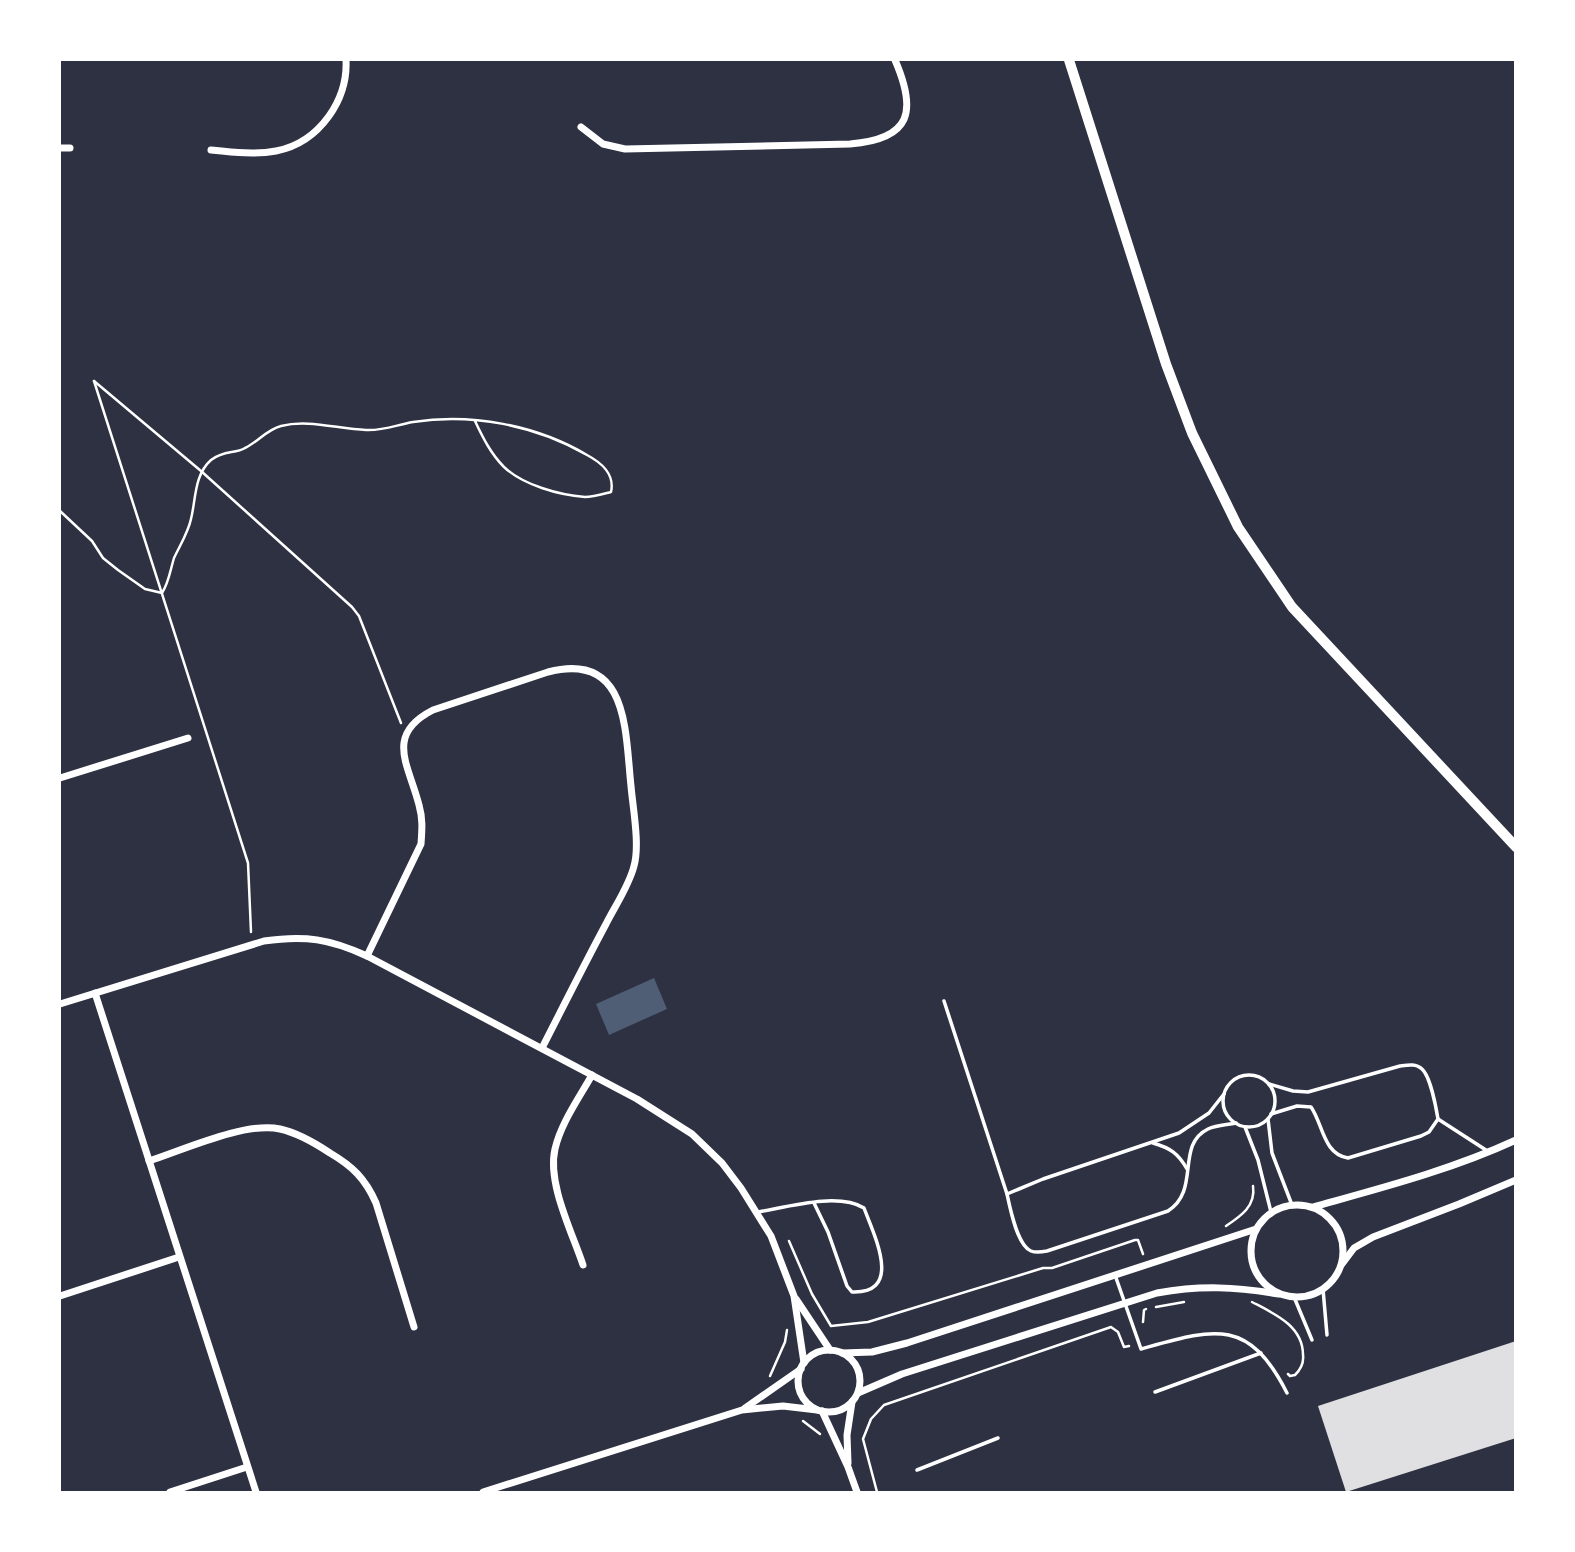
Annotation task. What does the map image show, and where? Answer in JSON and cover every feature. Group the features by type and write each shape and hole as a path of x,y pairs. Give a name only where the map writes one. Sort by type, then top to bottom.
{"street":[{"path":"211,150 275,152 289,149 309,138 321,127 335,107 346,79 346,60"},
{"path":"581,127 603,144 625,149 850,144 879,140 899,127 908,105 903,79 895,60"},
{"path":"1069,60 1166,364 1192,433 1238,527 1292,607 1516,847"},
{"path":"60,148 70,148"},
{"path":"367,956 421,844 423,826 403,749 405,735 410,726 420,716 433,710 566,668 582,668 594,673 614,692 624,721 635,864 542,1048"},
{"path":"60,778 188,738"},
{"path":"60,1004 252,943 309,937 345,946 367,956 662,1113 692,1134 722,1163 758,1212 771,1236 794,1299 802,1366 798,1379 803,1397 819,1410 848,1467 857,1493"},
{"path":"95,993 256,1493"},
{"path":"583,1265 556,1186 553,1162 561,1133 592,1075"},
{"path":"149,1161 240,1132 267,1128 296,1135 350,1165 368,1185 376,1203 414,1327"},
{"path":"1279,1294 1261,1280 1251,1259 1251,1244 1256,1229 1271,1212 1292,1205 1312,1207 1380,1188 1489,1152 1516,1140"},
{"path":"858,1393 902,1374 1157,1293 1231,1286 1294,1297 1310,1296 1334,1279 1354,1248 1373,1237 1516,1180"},
{"path":"1312,1207 1325,1214 1335,1225 1342,1245 1340,1267"},
{"path":"742,1410 802,1366 811,1356 830,1350 842,1353 872,1352 907,1343 1256,1229"},
{"path":"60,1296 179,1257"},
{"path":"794,1299 830,1350"},
{"path":"842,1353 850,1358 859,1375 858,1393 853,1402 846,1435 848,1467"},
{"path":"483,1493 742,1410 783,1406 836,1412 853,1402"},
{"path":"170,1493 247,1467"}],"lane":[{"path":"944,1001 1014,1223 1026,1247 1032,1251 1047,1251 1168,1211 1182,1199 1192,1147 1201,1133 1236,1123"},
{"path":"1007,1194 1043,1179 1179,1133 1198,1123 1235,1079 1244,1075 1253,1075 1269,1084 1293,1091 1308,1092 1400,1066 1415,1065 1422,1068 1428,1079 1437,1119 1435,1126 1421,1136 1348,1158 1336,1155 1331,1150 1311,1107 1297,1106 1271,1114"},
{"path":"1224,1094 1228,1115 1236,1123 1245,1126 1261,1124 1268,1119 1275,1104 1274,1093 1269,1084"},
{"path":"1268,1119 1272,1153 1292,1205"},
{"path":"1437,1119 1489,1152"},
{"path":"1245,1126 1258,1160 1271,1212"},
{"path":"1151,1143 1172,1150 1188,1171"},
{"path":"758,1212 814,1203 848,1201 864,1208 883,1266 878,1285 871,1291 852,1293 847,1286 828,1232 814,1203"},
{"path":"1115,1275 1141,1349 1198,1334 1229,1334 1245,1341 1261,1353 1276,1371 1287,1393"},
{"path":"1323,1289 1327,1335"},
{"path":"1294,1297 1312,1340"},
{"path":"1155,1392 1261,1353"},
{"path":"917,1470 998,1438"}],"path":[{"path":"252,943 248,863 94,381 201,471 352,607 359,616 405,735"},
{"path":"162,593 169,582 173,561 191,521 201,471 213,459 230,450 244,449 281,426 314,425 366,430 388,429 412,422 459,419 475,421 506,425 541,433 569,444 596,460 609,473 613,482 611,492 587,497 542,487 522,478 506,469 475,421"},
{"path":"60,511 92,541 103,558 145,589 162,593"},
{"path":"1225,1227 1253,1202 1253,1182"},
{"path":"789,1241 812,1294 831,1326 868,1322 964,1291 1043,1268 1052,1268 1135,1240 1138,1240 1147,1263"},
{"path":"769,1377 785,1342 789,1306 794,1299"},
{"path":"1242,1300 1275,1314 1294,1328 1303,1348 1304,1362 1295,1375 1290,1376 1286,1371"},
{"path":"1143,1324 1144,1310 1184,1302"},
{"path":"877,1493 863,1438 871,1419 884,1405 1111,1327 1118,1332 1124,1347 1139,1343"},
{"path":"795,1418 829,1442 835,1440"}],"water":[{"path":"654,978 667,1009 609,1035 596,1004"}],"building":[{"path":"1516,1341 1516,1438 1346,1492 1318,1406"}]}
